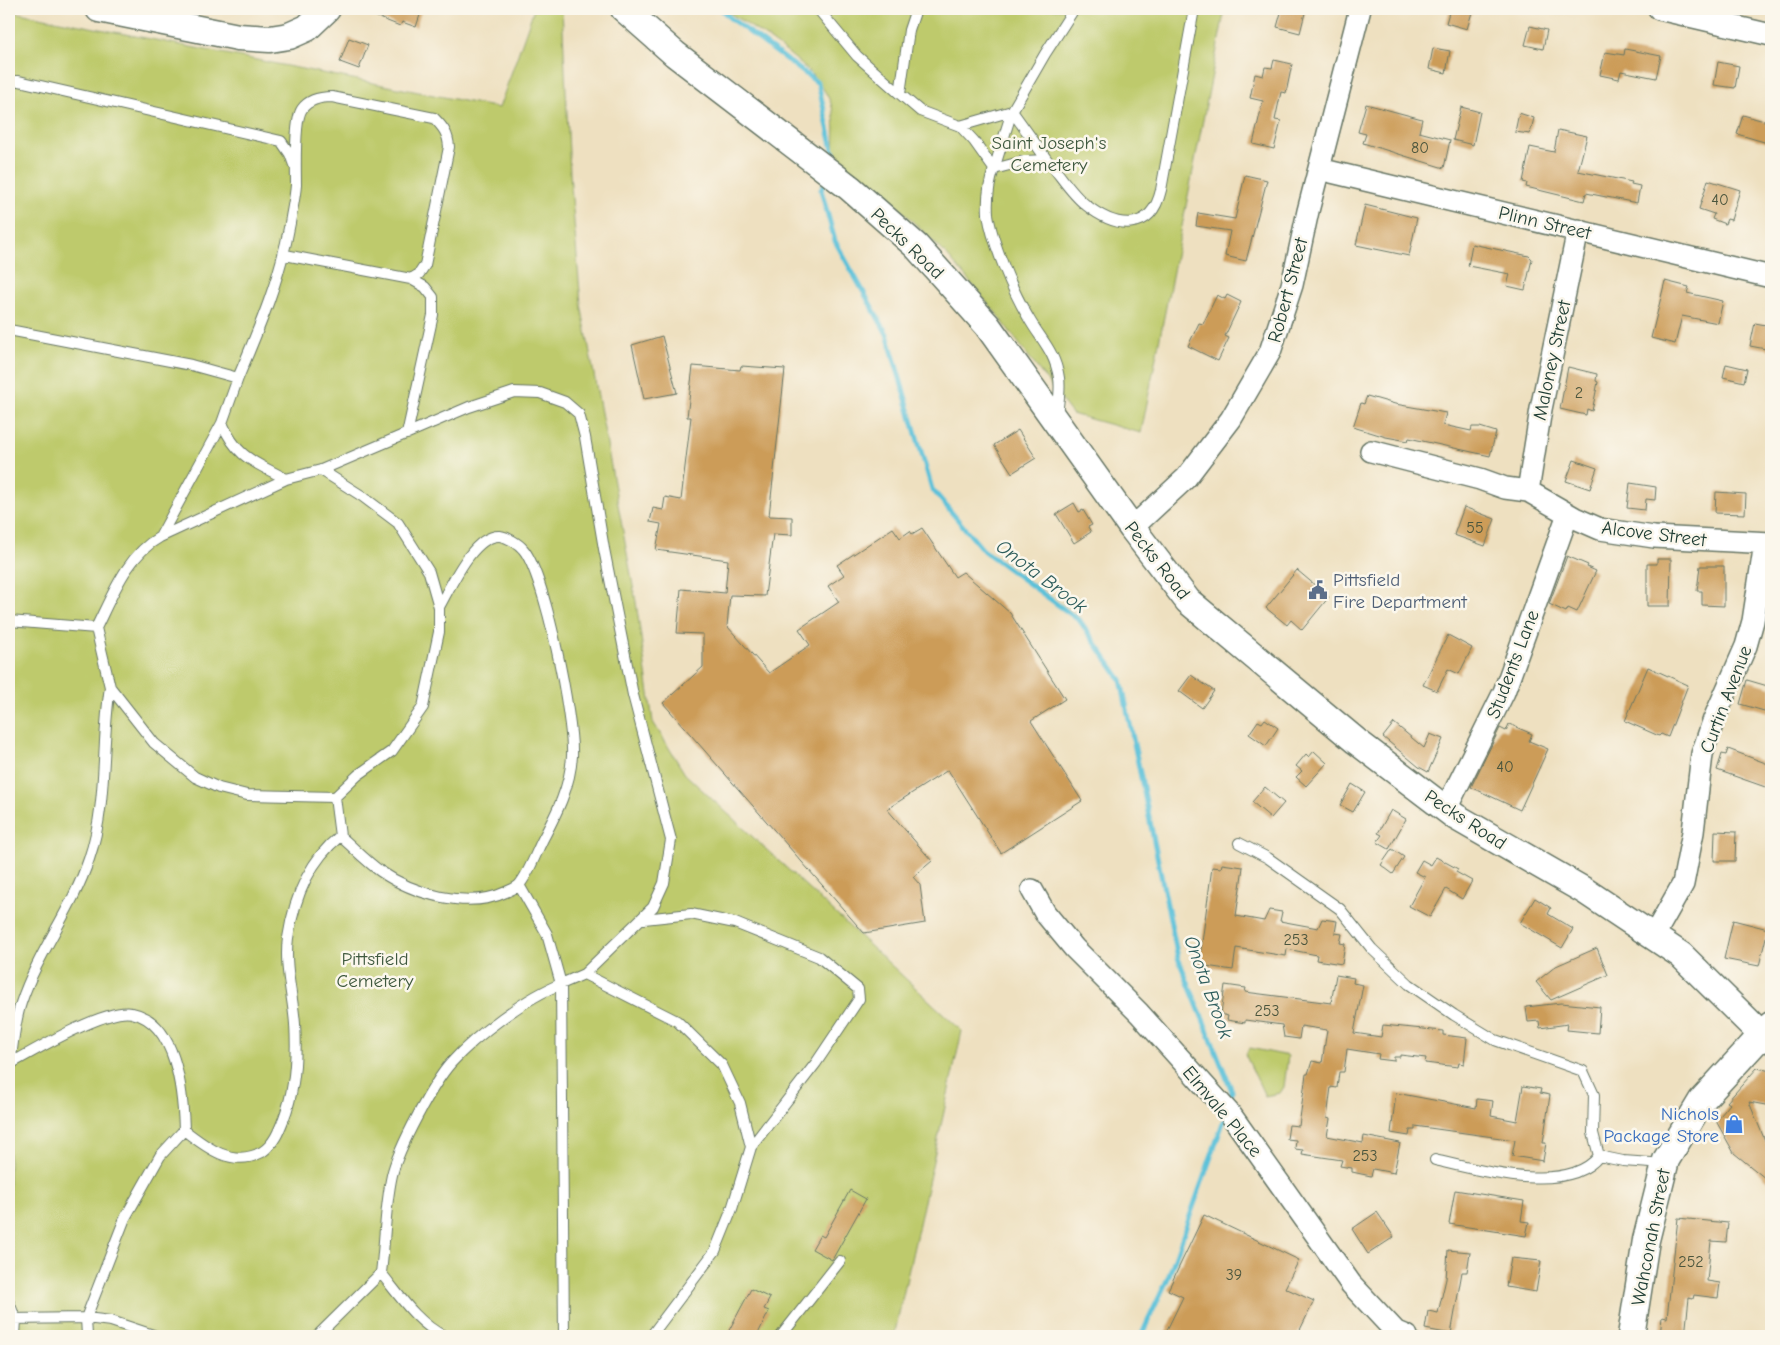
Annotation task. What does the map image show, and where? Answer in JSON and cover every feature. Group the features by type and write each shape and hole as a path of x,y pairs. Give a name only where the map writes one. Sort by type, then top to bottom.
{"street":[{"path":"99,9 238,37 270,40 289,36 308,28 327,9"},
{"name":"Pecks Road","path":"624,9 675,54 837,178 916,246 986,326 1132,528 1188,601 1356,741 1446,809 1585,891 1681,955 1768,1034"},
{"name":"Robert Street","path":"1132,528 1186,478 1231,419 1270,352 1292,285 1319,169 1360,9"},
{"path":"1659,9 1771,35"},
{"name":"Plinn Street","path":"1319,169 1771,276"},
{"name":"Maloney Street","path":"1528,491 1541,409 1578,230"},
{"name":"Alcove Street","path":"1371,451 1480,479 1505,488 1528,491 1568,514 1600,529 1654,537 1768,543"},
{"name":"Students Lane","path":"1446,809 1504,692 1568,514"},
{"name":"Curtin Avenue","path":"1653,937 1683,884 1693,832 1702,754 1714,719 1748,637 1768,543"},
{"name":"Elmvale Place","path":"1032,890 1045,913 1074,948 1139,1013 1226,1110 1351,1284 1395,1331 1407,1336"},
{"name":"Wahconah Street","path":"1631,1336 1646,1240 1665,1164 1702,1100 1768,1034"}],"lane":[{"path":"818,9 857,56 920,111 960,126 974,141 994,169"},
{"path":"900,94 909,30 916,9"},
{"path":"1056,422 1059,378 1050,349 1028,319 1017,298 994,236 988,214 990,182 1012,111 1074,9"},
{"path":"1012,111 1048,160 1085,204 1112,220 1128,223 1141,221 1157,207 1194,9"},
{"path":"9,81 19,81 281,141 290,154 296,172"},
{"path":"160,537 222,423 238,378 264,316 285,255 296,193 297,130 301,110 311,101 320,97 332,97 434,118 448,134 449,147 425,265 419,274 411,279"},
{"path":"960,126 1012,111"},
{"path":"994,169 1024,161 1048,160"},
{"path":"285,255 411,279 425,287 433,298 433,315 407,434"},
{"path":"9,330 191,365 238,378"},
{"path":"9,1069 21,1004 42,955 67,912 88,861 96,834 104,770 105,724 110,687 96,628 134,558 150,542 286,479 321,470 469,407 514,392 540,393 564,402 579,414 586,437 604,549 633,695 671,840 664,883 653,907 644,919 584,974 542,991 500,1020 450,1064 415,1121 392,1174 381,1273 317,1336"},
{"path":"222,423 230,443 243,456 286,479"},
{"path":"110,687 154,743 195,777 219,788 247,795 335,797 358,775 392,751 423,707 437,641 439,608 429,572 398,523 362,496 321,470"},
{"path":"335,797 340,836 380,871 402,883 435,895 466,900 495,897 519,885 567,790 572,758 572,733 568,707 535,570 522,548 511,540 500,536 487,538 476,546 439,608"},
{"path":"9,621 96,628"},
{"path":"184,1130 206,1148 219,1155 234,1158 252,1157 266,1149 277,1136 286,1111 296,1060 295,1024 288,980 288,950 293,910 306,877 331,844 340,836"},
{"path":"1239,843 1268,858 1340,909 1372,950 1403,978 1454,1015 1495,1040 1583,1071 1594,1095 1593,1133 1599,1156"},
{"path":"519,885 547,934 561,984 564,1336"},
{"path":"644,919 691,914 735,923 819,957 858,989 858,999 816,1064 751,1147 732,1209 715,1251 652,1336"},
{"path":"584,974 677,1021 722,1065 740,1103 751,1147"},
{"path":"9,1069 69,1032 118,1013 132,1012 146,1018 158,1028 178,1070 183,1095 184,1130 160,1156 124,1218 86,1318 87,1336"},
{"path":"1435,1160 1478,1170 1547,1178 1573,1175 1593,1164 1599,1156"},
{"path":"1599,1156 1623,1161 1665,1164"},
{"path":"781,1336 840,1261"},
{"path":"381,1273 406,1304 435,1332 444,1336"},
{"path":"9,1303 16,1336"},
{"path":"12,1320 86,1318 111,1321 156,1336"}],"green space":[{"name":"Pittsfield Cemetery","path":"534,9 562,9 570,174 581,304 636,602 653,722 685,774 962,1031 894,1336 9,1336 9,11 499,108"},
{"name":"Saint Joseph's Cemetery","path":"723,9 1225,9 1141,433 1072,414 996,313 947,255 892,201 834,157 835,128 833,111 828,96 817,81 788,53"},
{"path":"1250,1048 1288,1056 1284,1087 1280,1093 1265,1096 1245,1054"}],"building":[{"path":"357,9 422,9 416,27 402,22 400,26"},
{"path":"1282,9 1306,9 1300,33 1277,27"},
{"path":"1450,9 1473,9 1467,29 1446,23"},
{"path":"1530,26 1547,30 1543,49 1525,45"},
{"path":"349,38 368,45 359,69 340,62"},
{"path":"1433,48 1450,51 1446,73 1429,69"},
{"path":"1625,49 1661,56 1656,78 1621,71 1619,79 1600,75 1605,52 1624,55"},
{"path":"1274,60 1292,64 1286,93 1281,92 1275,120 1281,121 1274,149 1253,144 1263,101 1250,98 1255,74 1263,76 1265,67 1272,68"},
{"path":"1718,62 1739,66 1735,88 1714,85"},
{"path":"1366,104 1422,119 1419,132 1450,140 1444,168 1363,143 1366,134 1358,132"},
{"path":"1461,107 1480,112 1473,145 1453,140"},
{"path":"1519,113 1534,118 1530,134 1515,132"},
{"path":"1743,115 1771,123 1771,144 1737,134"},
{"path":"1558,130 1587,136 1578,171 1632,182 1631,184 1640,186 1637,203 1586,193 1584,201 1526,187 1527,183 1523,182 1530,147 1554,152"},
{"path":"1245,175 1267,180 1246,261 1225,256 1230,231 1196,226 1198,213 1235,219"},
{"path":"1708,180 1740,190 1731,220 1727,219 1725,224 1712,219 1714,214 1699,209"},
{"path":"1365,205 1417,218 1409,256 1356,245"},
{"path":"1472,244 1529,256 1532,259 1525,290 1507,286 1510,274 1468,266"},
{"path":"1665,281 1689,287 1687,293 1723,301 1718,323 1682,316 1675,344 1651,338"},
{"path":"1217,295 1225,299 1227,295 1241,302 1225,336 1229,338 1218,361 1188,346 1199,323 1203,324"},
{"path":"1755,323 1771,326 1771,350 1750,346"},
{"path":"662,336 677,393 644,399 632,345"},
{"path":"1726,364 1747,369 1744,382 1723,377"},
{"path":"693,366 740,370 741,366 785,369 769,516 792,517 792,535 773,534 765,596 730,595 727,626 769,673 810,645 799,629 839,602 828,586 844,575 837,565 893,528 900,538 910,531 912,534 922,528 955,577 963,572 1010,613 1065,699 1031,721 1082,801 1001,853 948,770 887,809 932,861 913,877 920,885 925,923 864,933 663,703 703,667 703,634 677,633 681,589 725,593 728,560 656,550 661,524 650,522 653,508 663,510 665,497 681,500 691,417 687,417"},
{"path":"1568,367 1597,374 1596,381 1598,382 1592,411 1587,409 1586,415 1560,409"},
{"path":"1367,396 1395,404 1446,413 1443,425 1471,431 1472,427 1480,427 1496,432 1490,456 1409,438 1408,441 1386,437 1353,427 1361,403 1364,404"},
{"path":"1018,430 1036,458 1012,473 994,445"},
{"path":"1574,460 1597,468 1590,489 1566,481"},
{"path":"1630,483 1656,487 1655,500 1646,499 1645,510 1627,508"},
{"path":"1716,492 1746,494 1745,514 1715,513"},
{"path":"1074,503 1079,512 1083,510 1092,525 1088,527 1091,532 1074,543 1056,514"},
{"path":"1464,507 1495,519 1485,546 1454,535"},
{"path":"1567,556 1588,565 1587,567 1596,571 1577,612 1568,608 1566,612 1549,604"},
{"path":"1657,559 1671,559 1670,606 1647,606 1647,564 1657,564"},
{"path":"1700,566 1724,566 1724,606 1702,605 1702,591 1697,591"},
{"path":"1297,570 1329,597 1302,630 1291,620 1287,625 1266,608"},
{"path":"1448,635 1472,648 1459,674 1448,669 1437,691 1423,685"},
{"path":"1648,667 1688,685 1668,737 1661,734 1659,736 1625,721"},
{"path":"1191,675 1214,691 1202,708 1179,691"},
{"path":"1747,680 1771,687 1771,713 1740,704"},
{"path":"1265,719 1278,728 1266,746 1249,734 1258,721 1262,723"},
{"path":"1394,723 1424,748 1430,734 1443,739 1428,772 1419,767 1383,737"},
{"path":"1509,724 1532,734 1529,741 1548,749 1520,810 1471,787 1500,728 1506,731"},
{"path":"1728,749 1771,765 1771,789 1717,770 1722,754 1726,755"},
{"path":"1314,751 1327,763 1306,786 1296,777 1302,771 1296,766 1306,754 1309,757"},
{"path":"1352,784 1365,792 1353,812 1340,805"},
{"path":"1265,787 1284,803 1271,818 1252,802"},
{"path":"1391,810 1406,819 1389,849 1377,842 1382,835 1378,833"},
{"path":"1715,831 1736,832 1735,861 1714,861"},
{"path":"1392,849 1404,857 1393,874 1381,865"},
{"path":"1436,857 1458,869 1456,872 1472,881 1462,899 1446,889 1430,917 1409,906 1425,877 1415,872 1422,860 1431,865"},
{"path":"1222,864 1243,867 1236,916 1264,921 1269,910 1282,912 1280,921 1318,928 1322,919 1337,921 1335,933 1342,934 1340,943 1345,944 1342,964 1316,960 1317,955 1287,949 1286,956 1236,948 1233,970 1199,965 1212,867 1221,868"},
{"path":"1535,898 1551,908 1548,914 1573,929 1562,948 1520,923"},
{"path":"1733,920 1768,929 1759,966 1724,959"},
{"path":"1597,948 1608,975 1551,1000 1536,982 1556,966"},
{"path":"1336,975 1354,978 1353,983 1363,985 1354,1033 1381,1037 1383,1025 1443,1031 1443,1035 1467,1038 1464,1064 1459,1063 1458,1067 1425,1063 1426,1058 1400,1055 1400,1057 1394,1057 1394,1061 1378,1059 1379,1054 1347,1049 1344,1072 1339,1072 1337,1088 1331,1087 1327,1118 1330,1119 1327,1136 1363,1143 1364,1136 1400,1143 1394,1173 1373,1169 1371,1176 1352,1172 1352,1168 1340,1166 1342,1160 1302,1154 1303,1150 1295,1149 1296,1140 1287,1139 1289,1125 1299,1126 1306,1074 1308,1074 1312,1061 1322,1063 1327,1030 1301,1026 1299,1039 1284,1037 1282,1025 1245,1020 1245,1023 1227,1020 1228,1016 1221,1014 1225,985 1246,988 1245,992 1331,1003"},
{"path":"1561,1003 1600,1007 1598,1033 1567,1030 1568,1024 1540,1028 1539,1021 1528,1022 1526,1007"},
{"path":"1757,1068 1771,1071 1771,1106 1749,1102 1771,1155 1771,1183 1734,1153 1716,1121 1730,1104 1727,1102"},
{"path":"1523,1086 1541,1089 1540,1093 1550,1095 1543,1143 1546,1143 1543,1161 1512,1156 1515,1140 1415,1126 1415,1130 1410,1130 1409,1136 1391,1133 1396,1093 1476,1108 1477,1099 1493,1101 1491,1116 1517,1121"},
{"path":"850,1190 866,1199 832,1260 812,1249 820,1235 824,1237"},
{"path":"1455,1190 1524,1201 1521,1221 1529,1222 1526,1236 1449,1224"},
{"path":"1377,1212 1394,1237 1368,1254 1352,1229"},
{"path":"1204,1215 1299,1260 1285,1288 1314,1301 1297,1336 1164,1336 1183,1297 1168,1290"},
{"path":"1678,1218 1728,1223 1726,1242 1711,1241 1707,1281 1720,1283 1718,1298 1694,1295 1693,1299 1689,1298 1685,1336 1660,1336 1662,1317 1667,1318"},
{"path":"1448,1250 1470,1252 1467,1272 1462,1272 1451,1334 1425,1329 1428,1311 1438,1313 1446,1279"},
{"path":"1511,1258 1541,1261 1536,1292 1506,1287"},
{"path":"751,1289 770,1298 764,1309 769,1311 757,1336 726,1336"}],"waterway":[{"name":"Onota Brook","path":"721,9 730,18 818,83 835,159 833,165"},
{"name":"Onota Brook","path":"826,180 821,190 835,241 887,334 932,489 983,550 1080,621 1121,680 1178,958 1232,1091 1229,1104"},
{"name":"Onota Brook","path":"1141,1336 1168,1278 1225,1117"}],"place":[{"name":"Pittsfield Fire Department","path":"1318,590"},
{"name":"Nichols Package Store","path":"1734,1124"}]}
